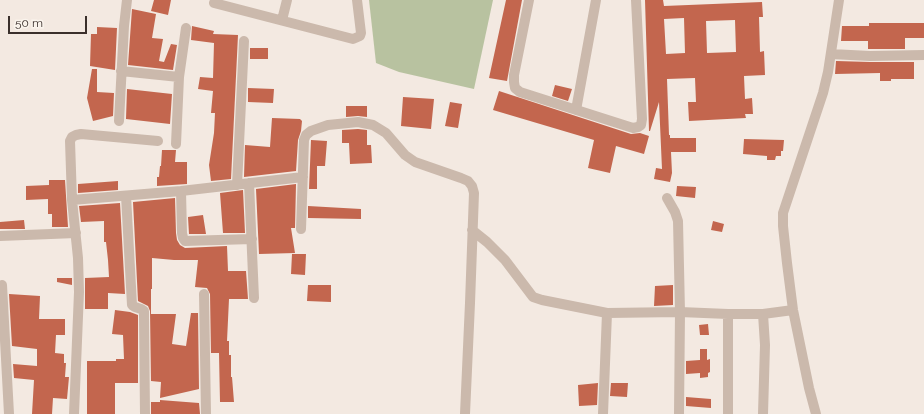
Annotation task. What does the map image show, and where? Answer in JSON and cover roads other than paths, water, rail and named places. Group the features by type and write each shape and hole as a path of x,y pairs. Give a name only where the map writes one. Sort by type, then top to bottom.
{"street":[{"path":"119,121 121,71 127,0"},
{"path":"282,20 287,0"},
{"path":"214,3 230,4 353,39 360,36 361,33 357,0"},
{"path":"529,0 514,75 515,88 520,92 633,128 638,128 641,125 642,119 636,0"},
{"path":"576,110 596,0"},
{"path":"816,414 809,388 793,310 785,248 783,213 823,93 831,54 839,0"},
{"path":"176,144 179,77 186,28"},
{"path":"237,185 244,41"},
{"path":"831,54 870,56 924,55"},
{"path":"121,71 179,77"},
{"path":"301,229 304,140 306,135 311,131 328,125 358,122 373,125 386,133 404,155 415,162 468,181 472,186 474,193 464,414"},
{"path":"74,414 79,292 76,233 72,200 70,141 72,137 81,134 158,141"},
{"path":"72,200 181,191 303,177"},
{"path":"249,183 254,298"},
{"path":"181,191 182,234 185,241 252,239"},
{"path":"126,196 132,305 144,311 145,414"},
{"path":"667,198 678,221 680,312 679,414"},
{"path":"472,230 487,242 505,260 533,297 542,300 607,313 680,312 763,314 793,310"},
{"path":"0,236 76,233"},
{"path":"2,285 8,414"},
{"path":"204,294 206,414"},
{"path":"603,414 607,313"},
{"path":"728,314 728,414"},
{"path":"763,314 765,345 763,414"}]}
